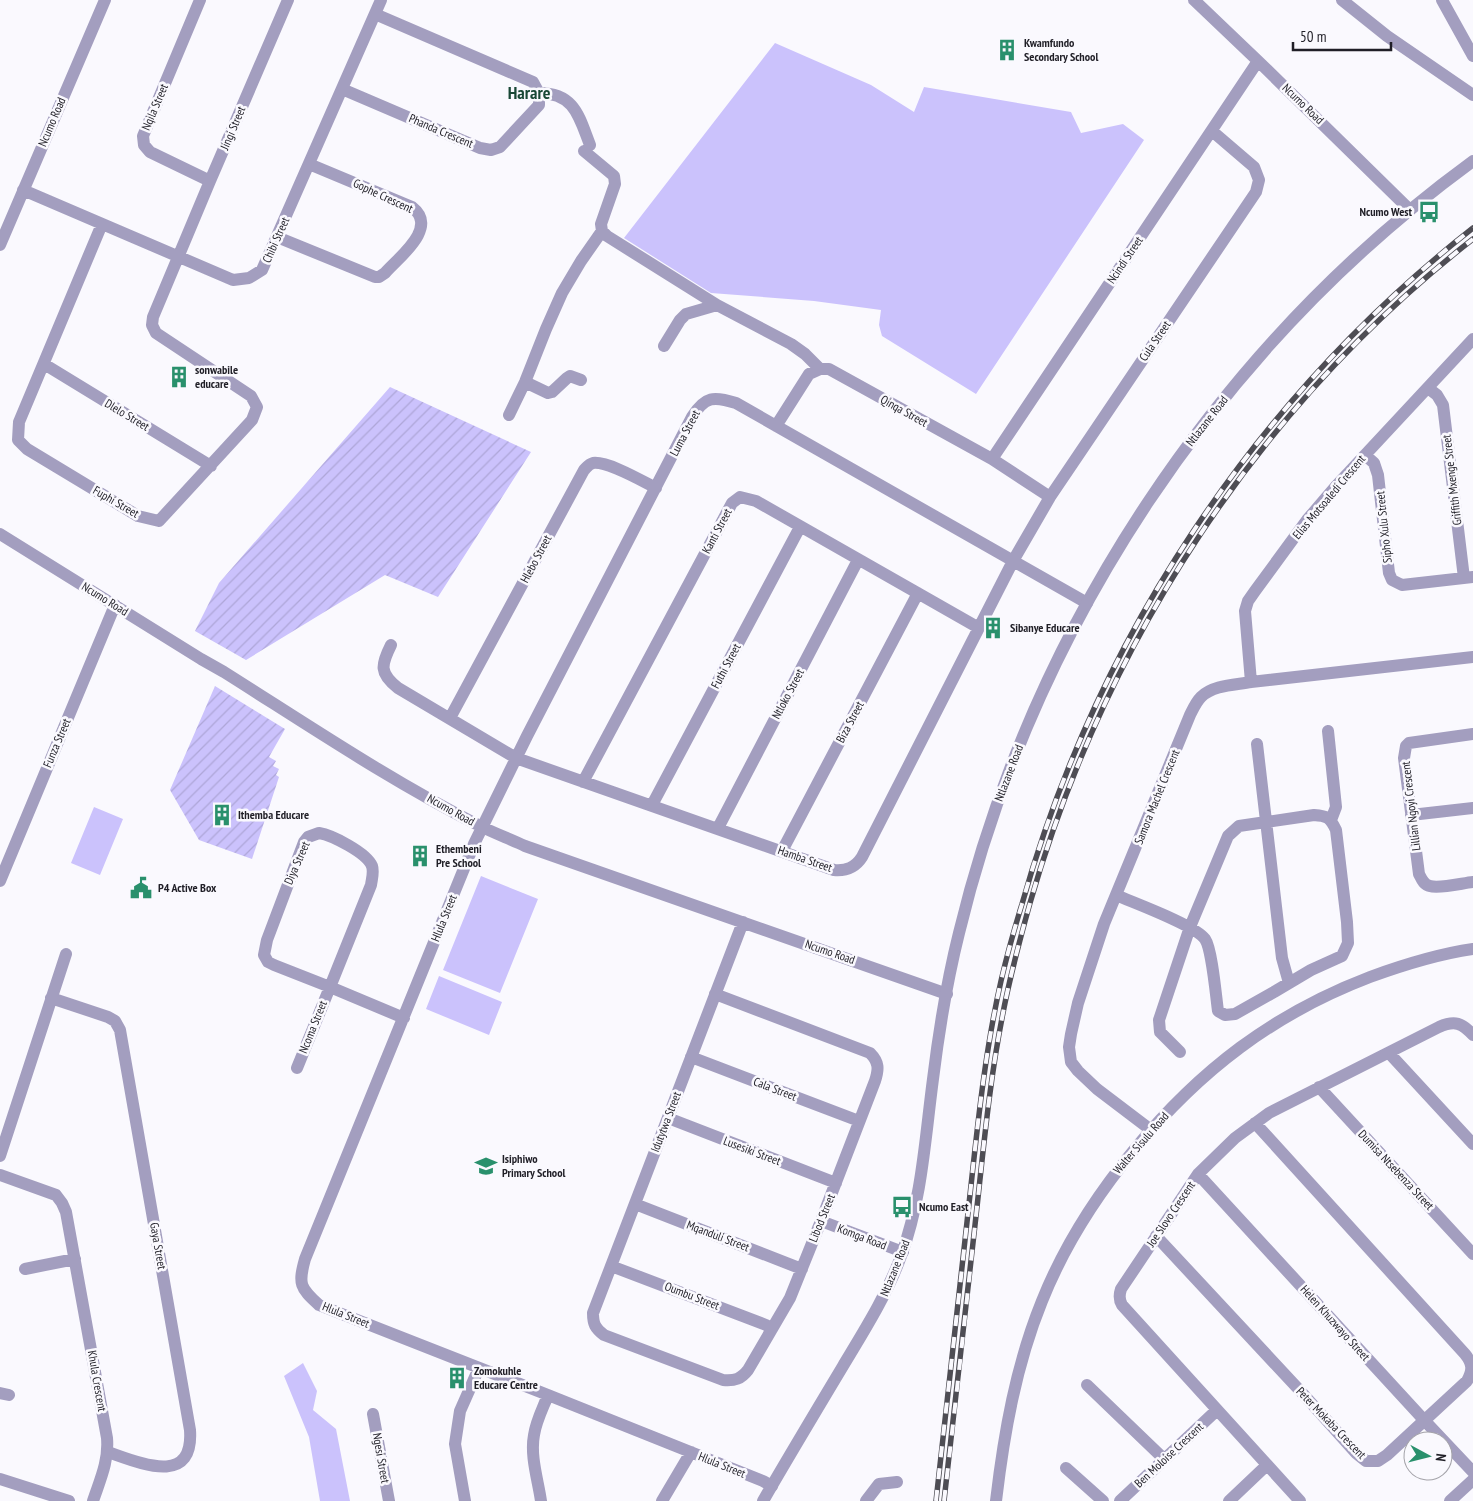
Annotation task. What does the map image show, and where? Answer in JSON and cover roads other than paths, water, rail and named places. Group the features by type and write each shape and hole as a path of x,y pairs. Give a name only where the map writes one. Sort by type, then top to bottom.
{"street":[{"name":"Ncumo Road","path":"0,244 104,0"},
{"name":"Nqila Street","path":"200,0 143,136 144,145 150,152 210,181"},
{"name":"Jingi Street","path":"178,256 288,0"},
{"name":"Chibi Street","path":"24,190 233,280 249,278 262,270 381,0"},
{"name":"Ncumo Road","path":"1194,0 1410,210"},
{"path":"1342,0 1387,36 1473,95"},
{"path":"1442,0 1473,56"},
{"path":"375,14 533,82 539,93 550,93 565,100 575,108 587,148 614,176 615,184 601,224 602,231 717,305 791,344 805,354 820,369 806,377 776,426"},
{"name":"Ncindi Street","path":"992,459 1258,61"},
{"name":"Phanda Crescent","path":"342,89 480,148 491,150 500,147 538,105 539,93"},
{"name":"Cula Street","path":"1013,561 1050,497 1256,192 1259,180 1254,167 1212,131"},
{"name":"Ntlazane Road","path":"763,1501 878,1307 903,1252 912,1225 920,1186 937,1049 966,902 1004,785 1045,686 1087,602 1162,481 1218,406 1295,317 1359,254 1410,210 1473,161"},
{"name":"Gophe Crescent","path":"277,237 370,276 379,277 409,247 421,231 421,217 412,208 309,164"},
{"name":"Fuphi Street","path":"102,224 19,422 18,440 27,448 138,516 159,521 252,420 257,407 251,396 156,333 152,325 153,317 178,256"},
{"path":"509,415 525,382 562,293 602,231"},
{"path":"664,346 680,320 686,314 717,305"},
{"name":"Elias Motsoaledi Crescent","path":"1251,682 1246,626 1248,601 1308,520 1337,485 1473,338"},
{"name":"Dlelo Street","path":"44,364 211,466"},
{"name":"Qinqa Street","path":"820,369 829,370 992,459 1050,497"},
{"path":"525,382 548,393 552,392 570,376 581,380"},
{"name":"Griffith Mxenge Street","path":"1428,388 1437,394 1442,405 1468,578"},
{"name":"Luma Street","path":"482,827 692,417 702,403 712,400 736,403 1087,602"},
{"name":"Sipho Xulu Street","path":"1365,455 1374,463 1378,475 1389,572 1392,580 1402,585 1468,578"},
{"name":"Hlebo Street","path":"450,718 584,470 592,463 605,464 656,488"},
{"name":"Kanti Street","path":"583,782 732,503 740,497 756,501 979,628"},
{"name":"Futhi Street","path":"652,805 800,527"},
{"name":"Ncumo Road","path":"0,534 367,762 482,827 525,846 947,994"},
{"name":"Ntloko Street","path":"718,828 858,560"},
{"name":"Hamba Street","path":"516,758 834,870 847,869 859,862 1013,561"},
{"name":"Biza Street","path":"782,851 918,593"},
{"name":"Funza Street","path":"0,881 115,605"},
{"path":"391,646 383,663 386,676 390,682 516,758"},
{"name":"Samora Machel Crescent","path":"1150,1130 1097,1089 1078,1071 1072,1062 1069,1047 1078,1003 1104,924 1190,715 1199,699 1206,692 1251,682 1473,657"},
{"path":"1328,731 1336,807 1331,820"},
{"name":"Lillian Ngoyi Crescent","path":"1473,734 1409,743 1406,746 1404,758 1419,874 1422,880 1430,886 1437,887 1473,882"},
{"path":"1258,744 1282,958 1289,983"},
{"path":"1412,815 1473,808"},
{"path":"1116,895 1190,927 1205,939 1210,952 1218,1011 1225,1015 1235,1014 1311,970 1342,956 1348,943 1336,830 1331,820 1324,816 1314,815 1239,826 1228,836 1190,927 1159,1020 1160,1032 1180,1052"},
{"name":"Hlula Street","path":"482,827 312,1242 300,1275 304,1292 319,1305 691,1452 772,1486"},
{"name":"Diya Street","path":"330,987 371,885 373,868 364,856 332,836 319,833 308,837 304,842 267,940 264,955 268,962 274,965 404,1018"},
{"name":"Idutytwa Street","path":"593,1322 593,1313 742,922"},
{"name":"Walter Sisulu Road","path":"996,1501 1000,1469 1020,1367 1042,1302 1079,1224 1110,1178 1150,1130 1223,1060 1292,1013 1394,968 1473,949"},
{"path":"0,1156 66,954"},
{"name":"Ncoma Street","path":"297,1068 330,987"},
{"name":"Libod Street","path":"593,1322 604,1335 723,1380 733,1381 742,1378 790,1298 878,1074 875,1058 870,1053 715,994"},
{"name":"Gaya Street","path":"52,998 115,1021 120,1030 190,1430 191,1440 186,1456 178,1464 167,1467 136,1462 108,1452"},
{"name":"Joe Slovo Crescent","path":"1300,1501 1122,1306 1119,1294 1198,1174 1235,1138 1254,1123 1268,1113 1448,1023 1460,1024 1473,1035"},
{"path":"1389,1053 1473,1144"},
{"name":"Cala Street","path":"691,1057 860,1121"},
{"name":"Dumisa Ntsebenza Street","path":"1319,1087 1473,1254"},
{"name":"Lusesiki Street","path":"668,1118 836,1183"},
{"name":"Peter Mokaba Crescent","path":"1156,1236 1361,1458 1366,1461 1378,1461 1387,1455 1467,1381 1472,1370 1470,1360 1254,1123"},
{"name":"Helen Khuzwayo Street","path":"1198,1174 1473,1472"},
{"name":"Khula Crescent","path":"0,1175 56,1196 62,1203 71,1229 107,1438 108,1452 93,1501"},
{"name":"Mqanduli Street","path":"635,1204 802,1269"},
{"name":"Komga Road","path":"821,1221 903,1252"},
{"path":"25,1269 75,1259"},
{"name":"Oumbu Street","path":"611,1266 766,1325 772,1329"},
{"path":"465,1501 455,1444 460,1411 478,1368"},
{"path":"1087,1385 1164,1459"},
{"path":"541,1501 533,1441 536,1426 548,1395"},
{"name":"Ben Moloise Crescent","path":"1120,1501 1217,1410"},
{"name":"Ngesi Street","path":"373,1414 389,1501"},
{"path":"662,1501 691,1452"},
{"path":"1228,1501 1267,1465"},
{"path":"1066,1468 1103,1501"},
{"path":"0,1479 69,1501"},
{"path":"1450,1501 1473,1480"},
{"path":"866,1501 879,1484 897,1482"}],"railway":[{"path":"936,1501 977,1131 995,1011 1003,971 1022,904 1054,806 1093,710 1140,618 1194,530 1254,447 1321,368 1394,295 1473,228"},
{"path":"944,1501 994,1066 1012,971 1030,903 1062,806 1101,713 1147,622 1199,536 1259,454 1324,377 1396,305 1473,239"}],"place":[{"name":"Kwamfundo Secondary School","path":"1007,50"},
{"name":"Ncumo West","path":"1429,212"},
{"name":"sonwabile educare","path":"179,377"},
{"name":"Sibanye Educare","path":"993,628"},
{"name":"Ithemba Educare","path":"222,815"},
{"name":"Ethembeni Pre School","path":"420,856"},
{"name":"P4 Active Box","path":"141,888"},
{"name":"Isiphiwo Primary School","path":"486,1166"},
{"name":"Ncumo East","path":"902,1207"},
{"name":"Zomokuhle Educare Centre","path":"457,1378"}],"district":[{"name":"Harare","path":"529,93"}]}
